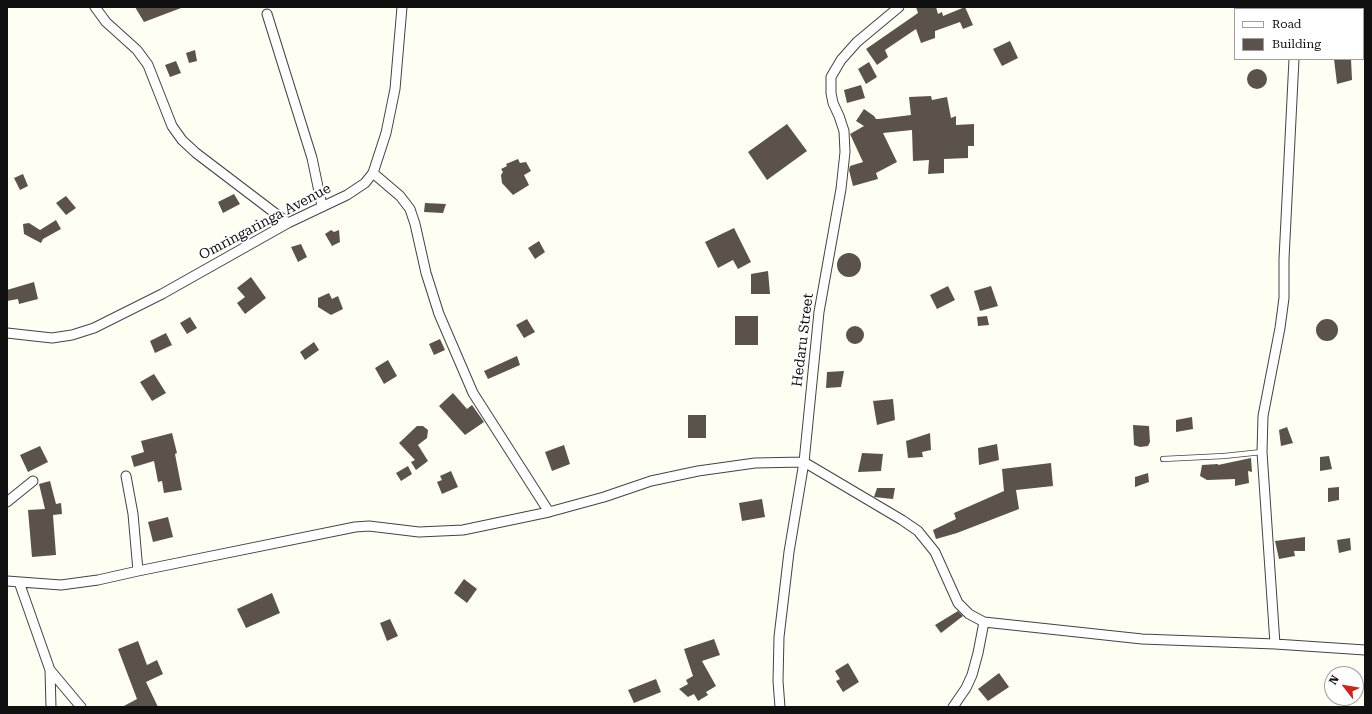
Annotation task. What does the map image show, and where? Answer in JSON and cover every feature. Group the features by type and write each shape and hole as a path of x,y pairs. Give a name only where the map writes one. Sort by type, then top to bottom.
{"street":[{"path":"95,7 106,22 137,50 148,65 172,126 182,140 196,153 288,223"},
{"name":"Omringaringa Avenue","path":"7,333 52,338 72,335 94,328 162,294 288,223 347,195 365,183 374,173 386,133 395,89 402,7"},
{"name":"Hedaru Street","path":"780,707 778,681 779,637 789,552 804,462 819,312 841,189 846,152 844,131 833,103 831,93 831,77 841,60 857,42 899,7"},
{"path":"267,14 312,158 322,206"},
{"path":"1275,644 1262,452 1263,416 1280,328 1284,298 1284,259 1294,60"},
{"path":"374,173 400,196 410,209 415,224 426,273 439,314 473,393 549,512"},
{"path":"7,581 61,585 98,580 355,527 369,526 419,532 463,530 549,512 604,497 651,481 698,471 755,463 804,462 918,531 935,552 958,603 969,614 984,622 1142,639 1275,644 1365,650"},
{"path":"126,476 133,514 138,571"},
{"path":"7,502 33,481"},
{"path":"19,582 50,670 51,707"},
{"path":"953,707 966,688 972,674 984,622"},
{"path":"50,670 82,707"}],"lane":[{"path":"1163,459 1224,456 1262,452"}],"building":[{"path":"135,7 181,7 181,8 144,22"},
{"path":"916,7 936,7 938,14 942,12 943,16 965,7 973,25 963,29 960,22 935,31 935,38 921,43 916,29 885,50 888,57 877,65 866,49 918,13"},
{"path":"1010,41 1018,58 1002,66 993,49"},
{"path":"195,50 197,61 189,63 186,53"},
{"path":"1334,60 1351,60 1352,80 1337,84"},
{"path":"176,61 181,73 170,77 165,65"},
{"path":"869,62 877,77 866,84 858,69"},
{"path":"1257,69 1264,72 1267,79 1264,86 1257,89 1250,86 1247,79 1250,72"},
{"path":"861,85 865,98 847,103 844,90"},
{"path":"931,96 932,100 947,97 951,118 956,116 956,125 974,124 974,146 968,146 968,158 944,159 944,173 928,174 929,160 913,161 912,130 883,133 897,162 876,173 878,179 853,186 849,170 850,166 863,162 850,134 864,126 856,121 864,109 876,119 911,115 909,97"},
{"path":"787,124 807,151 767,180 748,152"},
{"path":"518,159 520,163 526,162 531,171 524,175 529,185 513,195 502,183 501,175 503,172 501,169 507,166 506,164"},
{"path":"23,174 28,186 20,190 14,178"},
{"path":"234,194 240,204 223,213 218,202"},
{"path":"66,196 76,208 66,215 56,203"},
{"path":"425,203 446,204 443,213 424,212"},
{"path":"56,220 61,229 43,239 41,243 24,234 23,224 29,223 40,230"},
{"path":"734,228 751,262 738,269 733,260 718,268 705,242"},
{"path":"331,230 334,232 339,230 340,242 332,246 325,234"},
{"path":"539,241 545,252 535,259 528,248"},
{"path":"301,244 307,257 298,262 291,247"},
{"path":"849,253 858,256 861,265 858,274 849,277 840,274 837,265 840,256"},
{"path":"768,271 770,294 751,294 751,274"},
{"path":"251,277 266,298 245,314 237,303 245,297 237,288"},
{"path":"34,282 38,299 19,304 18,299 7,301 7,290"},
{"path":"948,286 955,300 937,309 930,295"},
{"path":"991,286 998,306 980,311 974,291"},
{"path":"329,293 332,299 338,296 343,309 331,315 318,307 318,298"},
{"path":"735,316 758,316 758,345 735,345"},
{"path":"987,316 989,325 978,326 977,317"},
{"path":"190,317 197,328 187,334 180,323"},
{"path":"527,319 535,332 524,338 516,325"},
{"path":"1327,319 1335,322 1338,330 1335,338 1327,341 1319,338 1316,330 1319,322"},
{"path":"855,326 861,329 864,335 861,341 855,344 849,341 846,335 849,329"},
{"path":"166,333 172,345 155,353 150,341"},
{"path":"440,339 445,350 434,355 429,344"},
{"path":"314,342 319,350 305,360 300,352"},
{"path":"517,356 520,365 488,379 484,371"},
{"path":"388,360 397,376 384,384 375,368"},
{"path":"844,371 841,387 826,388 827,372"},
{"path":"154,374 166,393 152,401 140,382"},
{"path":"453,393 467,409 472,405 484,422 465,435 439,406"},
{"path":"893,399 895,420 877,425 873,401"},
{"path":"688,415 706,415 706,438 688,438"},
{"path":"1192,417 1193,429 1176,432 1176,420"},
{"path":"1133,425 1149,426 1150,442 1148,446 1140,447 1134,445"},
{"path":"417,426 423,426 428,430 427,438 418,445 428,461 416,470 411,462 415,460 399,443"},
{"path":"1287,427 1293,443 1281,446 1279,430"},
{"path":"172,433 177,453 175,454 182,490 164,493 162,481 158,482 154,461 134,467 131,456 144,452 141,441"},
{"path":"930,433 931,450 922,452 923,457 908,458 906,441"},
{"path":"997,444 999,460 979,465 978,448"},
{"path":"564,445 570,464 552,471 545,452"},
{"path":"40,446 48,462 28,472 20,455"},
{"path":"862,453 883,454 881,471 858,472"},
{"path":"1329,456 1332,469 1320,471 1320,457"},
{"path":"1251,458 1252,472 1248,471 1249,483 1235,486 1235,479 1207,480 1200,476 1202,465 1218,465"},
{"path":"1051,463 1053,486 1016,490 1019,509 957,533 936,539 933,530 956,519 954,513 1004,491 1002,469"},
{"path":"408,466 412,474 401,481 396,473"},
{"path":"451,471 458,487 442,494 437,482 442,480 440,476"},
{"path":"1148,473 1149,482 1135,487 1135,477"},
{"path":"50,481 56,504 61,503 62,514 53,515 56,555 32,557 28,510 45,509 39,484"},
{"path":"1339,487 1339,500 1328,502 1328,488"},
{"path":"877,488 895,488 893,499 874,497"},
{"path":"762,499 765,517 742,521 739,503"},
{"path":"168,517 173,537 153,542 148,522"},
{"path":"1305,537 1305,551 1294,551 1295,556 1279,559 1275,541"},
{"path":"1350,538 1351,550 1339,553 1337,540"},
{"path":"464,579 477,589 467,603 454,593"},
{"path":"272,593 280,613 246,628 237,609"},
{"path":"958,611 963,616 941,633 935,625"},
{"path":"390,619 398,636 387,641 380,623"},
{"path":"714,639 720,655 702,661 716,686 706,692 708,695 698,701 694,694 688,697 679,689 688,684 686,680 693,676 684,649"},
{"path":"138,641 147,665 157,660 163,674 146,682 158,707 122,707 137,699 118,649"},
{"path":"848,663 859,682 843,692 836,681 840,679 835,671"},
{"path":"999,673 1009,687 988,701 978,689"},
{"path":"656,679 661,692 634,703 628,690"}]}
